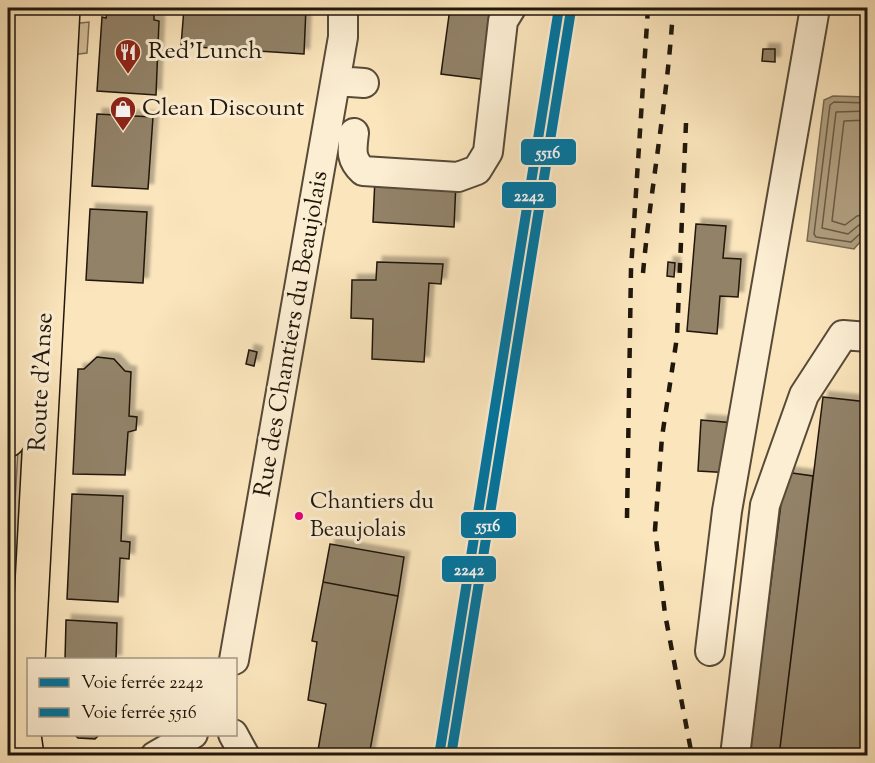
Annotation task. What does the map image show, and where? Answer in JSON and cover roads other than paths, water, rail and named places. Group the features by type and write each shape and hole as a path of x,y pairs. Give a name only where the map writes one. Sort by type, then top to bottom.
{"main road":[{"name":"Route d'Anse","path":"8,440 31,19 26,8"},
{"name":"Route d'Anse","path":"28,658 63,8"},
{"name":"Route d'Anse","path":"27,679 24,735 27,756"}],"street":[{"name":"Rue des Chantiers du Beaujolais","path":"234,658 336,81 343,38 343,8"},
{"path":"354,133 351,156 355,164 363,171 458,177 477,170 488,152 503,21 511,8"},
{"path":"710,651 727,511 815,8"},
{"path":"336,81 364,83"},
{"path":"735,756 765,505 804,395 843,335 867,338"},
{"path":"155,756 191,736"},
{"path":"234,736 245,756"}],"water":[{"path":"833,96 867,97 867,234 854,249 807,241 824,100"}],"railway":[{"path":"627,518 631,269 648,8"},
{"path":"643,273 673,8"},
{"path":"686,123 677,337 662,437 655,530 665,614 692,756"}],"rail line":[{"name":"2242","path":"439,756 559,8"},
{"name":"5516","path":"451,756 571,10"}],"place":[{"name":"Red'Lunch","path":"128,75"},
{"name":"Clean Discount","path":"123,132"},
{"name":"Chantiers du Beaujolais","path":"299,516"}]}
